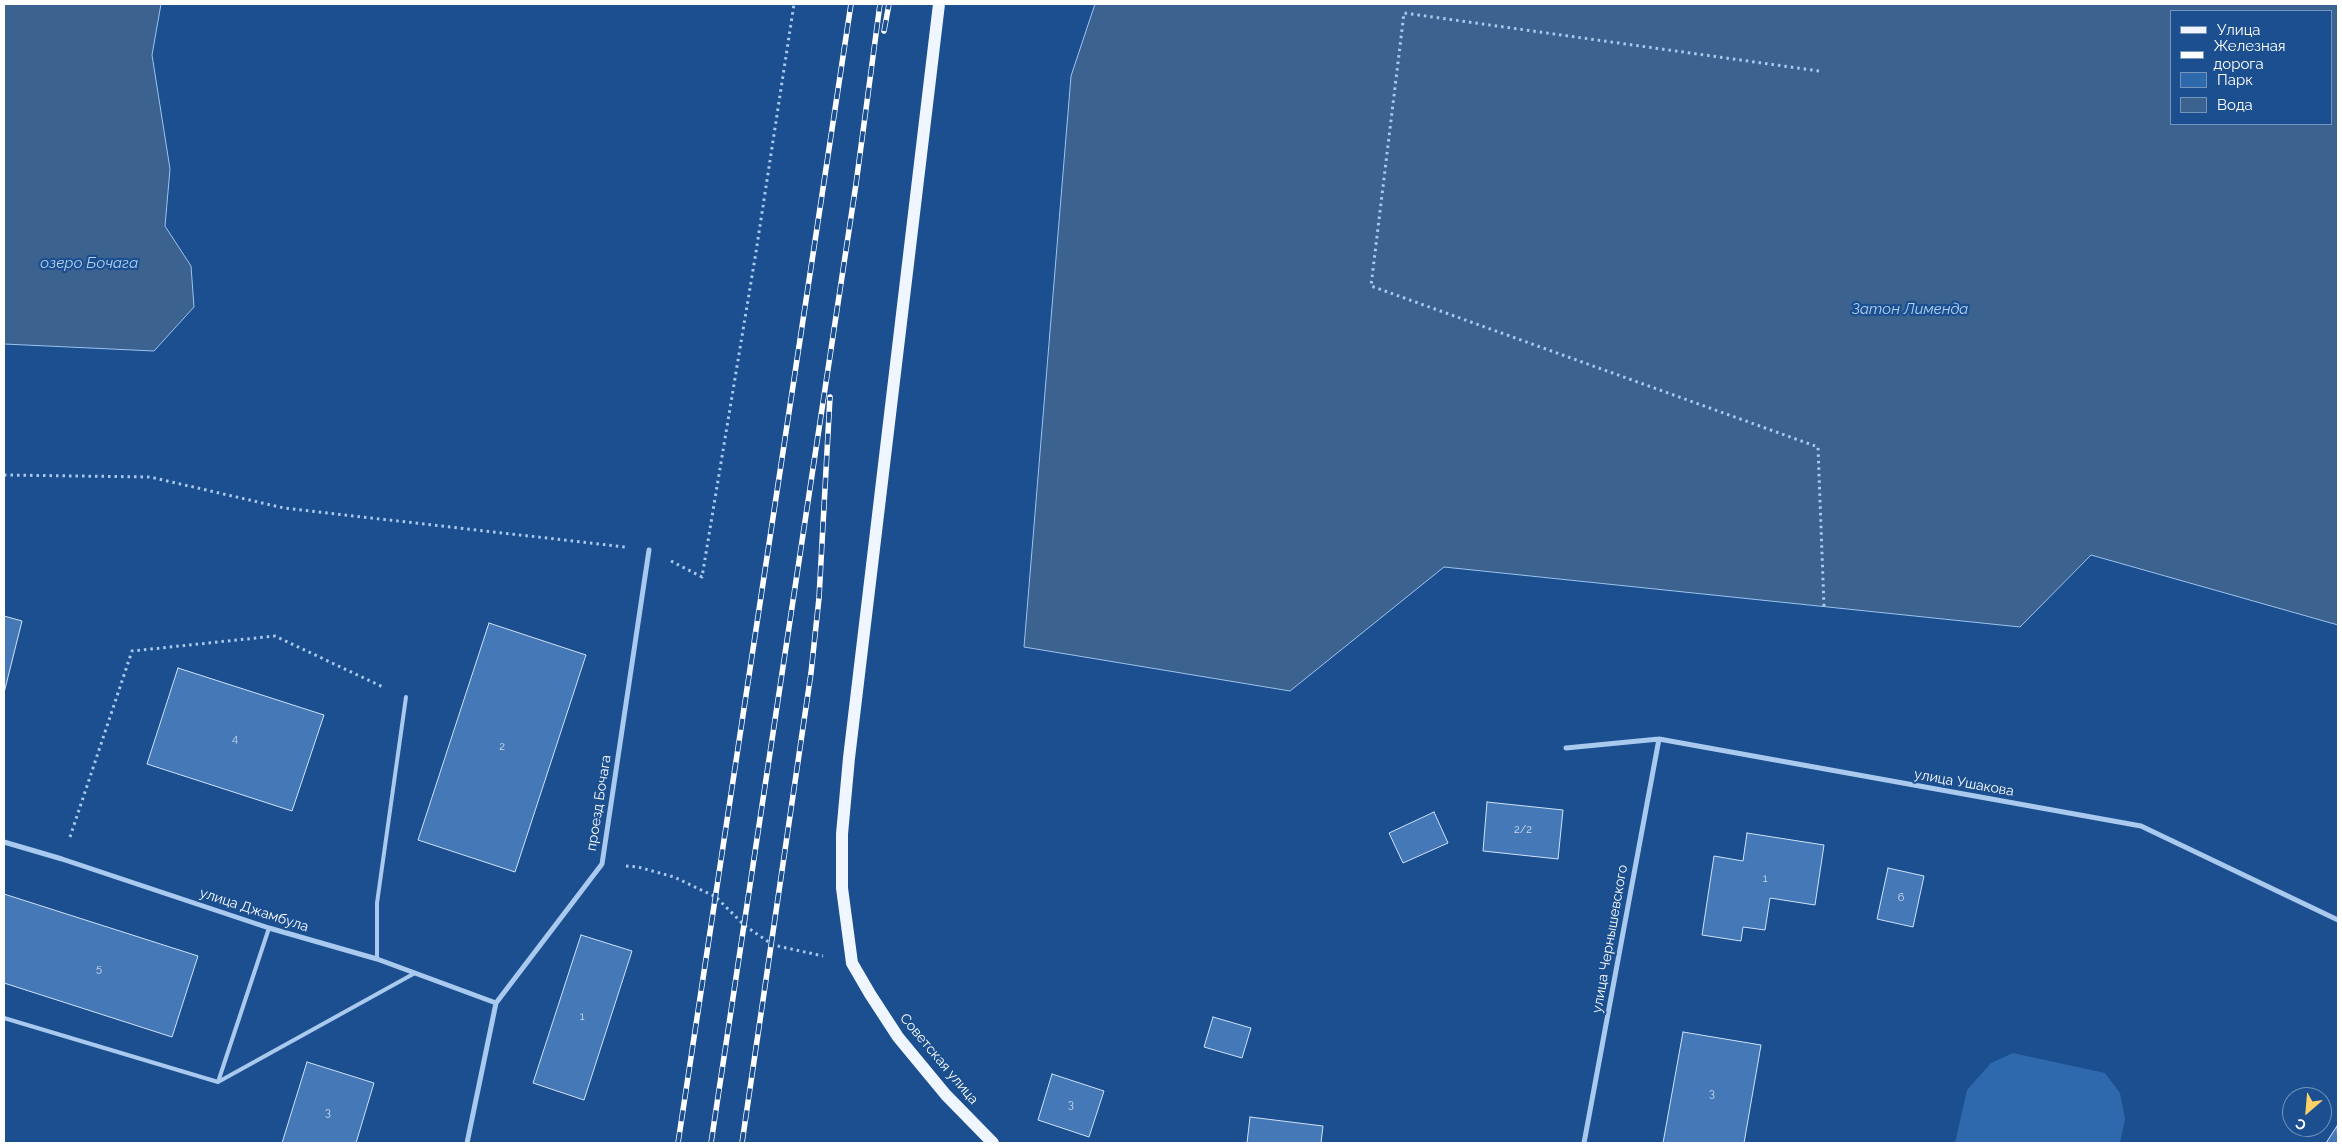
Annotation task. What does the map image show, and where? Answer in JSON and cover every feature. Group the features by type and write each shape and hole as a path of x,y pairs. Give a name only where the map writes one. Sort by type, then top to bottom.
{"main road":[{"path":"852,963 842,888 842,834 847,777 939,4"},
{"name":"Советская улица","path":"852,963 898,1037 946,1094 993,1143"}],"street":[{"name":"проезд Бочага","path":"467,1143 496,1003 602,864 649,550"},
{"name":"улица Ушакова","path":"1566,748 1659,740 2141,826 2338,920"},
{"name":"улица Чернышевского","path":"1584,1143 1659,740"},
{"name":"улица Джамбула","path":"4,842 62,859 269,928 377,959 496,1003"}],"lane":[{"path":"377,959 377,904 406,697"},
{"path":"218,1082 269,928"},
{"path":"4,1018 218,1082 415,973"}],"path":[{"path":"4,475 150,477 284,508 649,550 702,577 756,252 794,4"},
{"path":"1819,71 1404,12 1371,286 1818,448 1824,607"},
{"path":"62,859 132,651 275,636 406,697"},
{"path":"602,864 638,867 674,877 716,897 744,925 773,945 852,963"}],"green space":[{"path":"2013,1053 2105,1073 2120,1093 2125,1119 2120,1143 1955,1143 1967,1090 1991,1063"}],"water":[{"name":"озеро Бочага","path":"4,4 161,4 152,55 170,169 165,226 191,266 194,307 154,351 4,344"},
{"name":"Затон Лименда","path":"1095,4 2338,4 2338,625 2091,555 2020,627 1444,567 1290,691 1024,647 1071,76"}],"building":[{"path":"4,616 22,621 4,693"},
{"path":"489,623 586,655 515,872 418,840"},
{"path":"178,668 324,715 292,811 147,764"},
{"path":"1487,802 1563,810 1558,859 1483,851"},
{"path":"1434,812 1448,843 1403,863 1389,833"},
{"path":"1747,833 1824,845 1815,905 1770,898 1765,930 1743,927 1741,941 1702,935 1714,856 1743,861"},
{"path":"1888,868 1924,876 1913,927 1877,919"},
{"path":"4,894 198,956 172,1037 4,983"},
{"path":"581,935 632,951 584,1100 533,1083"},
{"path":"1213,1017 1251,1028 1242,1058 1204,1047"},
{"path":"1683,1032 1761,1045 1744,1143 1663,1143"},
{"path":"307,1062 374,1083 356,1143 282,1143"},
{"path":"1052,1074 1104,1091 1089,1137 1038,1120"},
{"path":"1250,1117 1323,1126 1321,1143 1247,1143"},
{"path":"2337,1126 2338,1143 2326,1143 2332,1137"}],"railway":[{"path":"678,1143 851,4"},
{"path":"711,1143 856,184 880,4"},
{"path":"884,31 889,4"},
{"path":"742,1143 811,673 819,598 830,397"}]}
